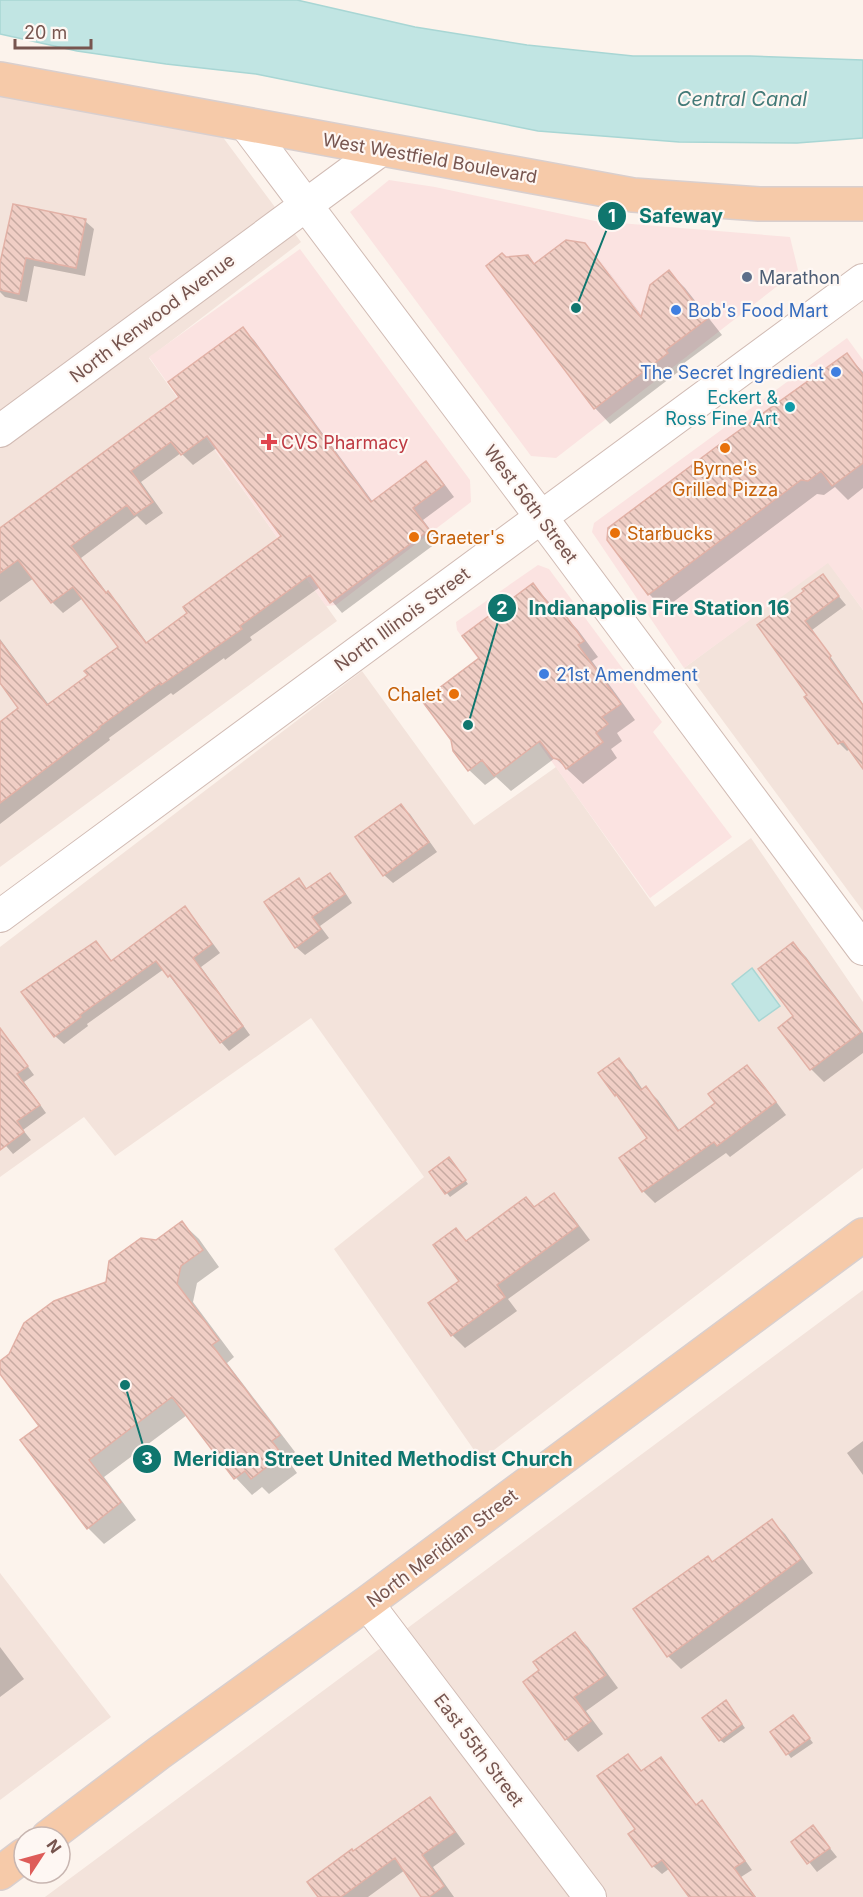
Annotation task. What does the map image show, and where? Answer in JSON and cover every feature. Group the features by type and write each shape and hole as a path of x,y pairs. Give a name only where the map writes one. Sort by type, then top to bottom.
{"main road":[{"name":"West Westfield Boulevard","path":"0,79 633,195 759,204 863,204"},
{"name":"North Meridian Street","path":"64,1825 863,1235"}],"street":[{"path":"245,124 305,205"},
{"name":"North Kenwood Avenue","path":"0,431 382,149"},
{"name":"West 56th Street","path":"305,205 863,949"},
{"name":"North Illinois Street","path":"0,916 863,280"},
{"name":"East 55th Street","path":"367,1603 590,1897"}],"shaded area":[{"path":"0,96 219,132 301,242 149,358 337,621 0,867"},
{"path":"389,180 435,187 595,221 790,237 798,270 556,458 531,456 350,212"},
{"path":"300,249 470,480 471,502 336,605 326,606 149,357"},
{"path":"847,338 863,360 863,610 828,563 684,668 592,532 594,523"},
{"path":"828,562 863,610 863,911 684,668"},
{"path":"538,565 549,569 662,722 653,732 732,837 650,898 457,630 456,622"},
{"path":"362,671 474,825 556,767 655,907 751,838 863,1002 863,1168 481,1460 334,1249 424,1177 311,1018 115,1156 84,1117 0,1177 0,947"},
{"path":"863,1290 863,1897 45,1897 61,1885 72,1885 72,1877"},
{"path":"0,1573 111,1717 0,1800"}],"water":[{"name":"Central Canal","path":"0,0 297,0 415,27 527,45 633,56 750,56 863,60 863,138 797,143 679,142 538,131 256,74 77,51 0,34"},
{"path":"752,968 780,1006 759,1021 732,984"}],"building":[{"path":"13,204 86,219 76,268 26,258 19,294 0,290 0,263"},
{"path":"566,240 585,243 641,317 650,285 669,270 707,319 666,350 668,353 594,409 486,266 502,253 506,257 528,255 534,264"},
{"path":"243,327 371,502 426,461 444,485 413,508 429,530 330,603 310,575 240,626 242,629 161,685 160,683 0,803 0,722 18,708 0,683 0,641 47,705 88,675 84,671 118,647 73,587 51,603 18,560 0,573 0,528 179,397 168,382","holes":["207,436 281,536 183,607 187,613 146,643 71,546 127,505 134,515 153,502 131,471 171,442 181,455"]},
{"path":"847,353 863,375 863,463 832,486 821,471 808,481 801,480 648,595 607,540 608,528"},
{"path":"823,574 839,596 805,621 863,705 863,769 843,741 838,744 804,697 807,695 757,625 804,591 802,589"},
{"name":"21st Amendment","path":"533,583 557,616 563,612 584,641 578,645 621,704 602,717 608,724 596,733 603,742 566,769 560,760 553,758 540,741 494,776 482,760 468,771 453,751 451,740 422,701 479,658 462,636"},
{"path":"401,804 429,842 383,876 355,837"},
{"path":"330,873 345,894 312,917 321,929 295,948 264,902 299,878 306,889"},
{"path":"185,906 212,944 193,958 243,1026 220,1043 170,975 168,977 156,961 80,1015 81,1017 54,1037 21,992 96,941 111,961"},
{"path":"793,942 861,1032 810,1070 778,1028 793,1016 758,969"},
{"path":"0,1028 28,1066 17,1074 40,1105 17,1121 24,1132 0,1150"},
{"path":"619,1058 641,1090 646,1086 678,1131 715,1103 708,1094 747,1065 776,1102 717,1146 714,1142 642,1192 619,1158 647,1138 598,1073"},
{"path":"449,1157 466,1180 445,1194 429,1172"},
{"path":"554,1193 578,1226 497,1285 505,1297 451,1336 428,1303 459,1281 433,1245 456,1228 466,1241 526,1197 534,1207"},
{"path":"182,1221 203,1250 181,1266 177,1284 219,1340 212,1345 280,1435 272,1441 282,1455 251,1479 245,1471 234,1479 172,1397 89,1460 121,1502 87,1529 20,1440 39,1426 0,1374 0,1361 9,1354 24,1323 54,1301 106,1282 109,1261 141,1238 156,1240"},
{"path":"772,1519 801,1559 667,1657 633,1609 708,1556 712,1562"},
{"path":"575,1632 606,1675 574,1697 591,1721 565,1740 523,1682 539,1670 533,1662"},
{"path":"726,1700 742,1724 719,1741 702,1718"},
{"path":"793,1715 810,1738 786,1755 770,1732"},
{"path":"628,1754 641,1771 661,1757 696,1805 702,1800 745,1861 734,1868 755,1897 689,1897 662,1860 652,1867 628,1834 635,1829 597,1776"},
{"path":"430,1797 455,1832 422,1855 444,1886 429,1897 421,1897 395,1858 341,1897 318,1897 307,1882"},
{"path":"813,1825 830,1848 807,1864 791,1842"}],"place":[{"name":"Marathon","path":"747,277"},
{"name":"Safeway","path":"576,308"},
{"name":"Bob's Food Mart","path":"676,310"},
{"name":"The Secret Ingredient","path":"836,372"},
{"name":"Eckert & Ross Fine Art","path":"790,407"},
{"name":"CVS Pharmacy","path":"269,442"},
{"name":"Byrne's Grilled Pizza","path":"725,448"},
{"name":"Starbucks","path":"615,533"},
{"name":"Graeter's","path":"414,537"},
{"name":"21st Amendment","path":"544,674"},
{"name":"Chalet","path":"454,694"},
{"name":"Indianapolis Fire Station 16","path":"468,725"},
{"name":"Meridian Street United Methodist Church","path":"125,1385"}]}
